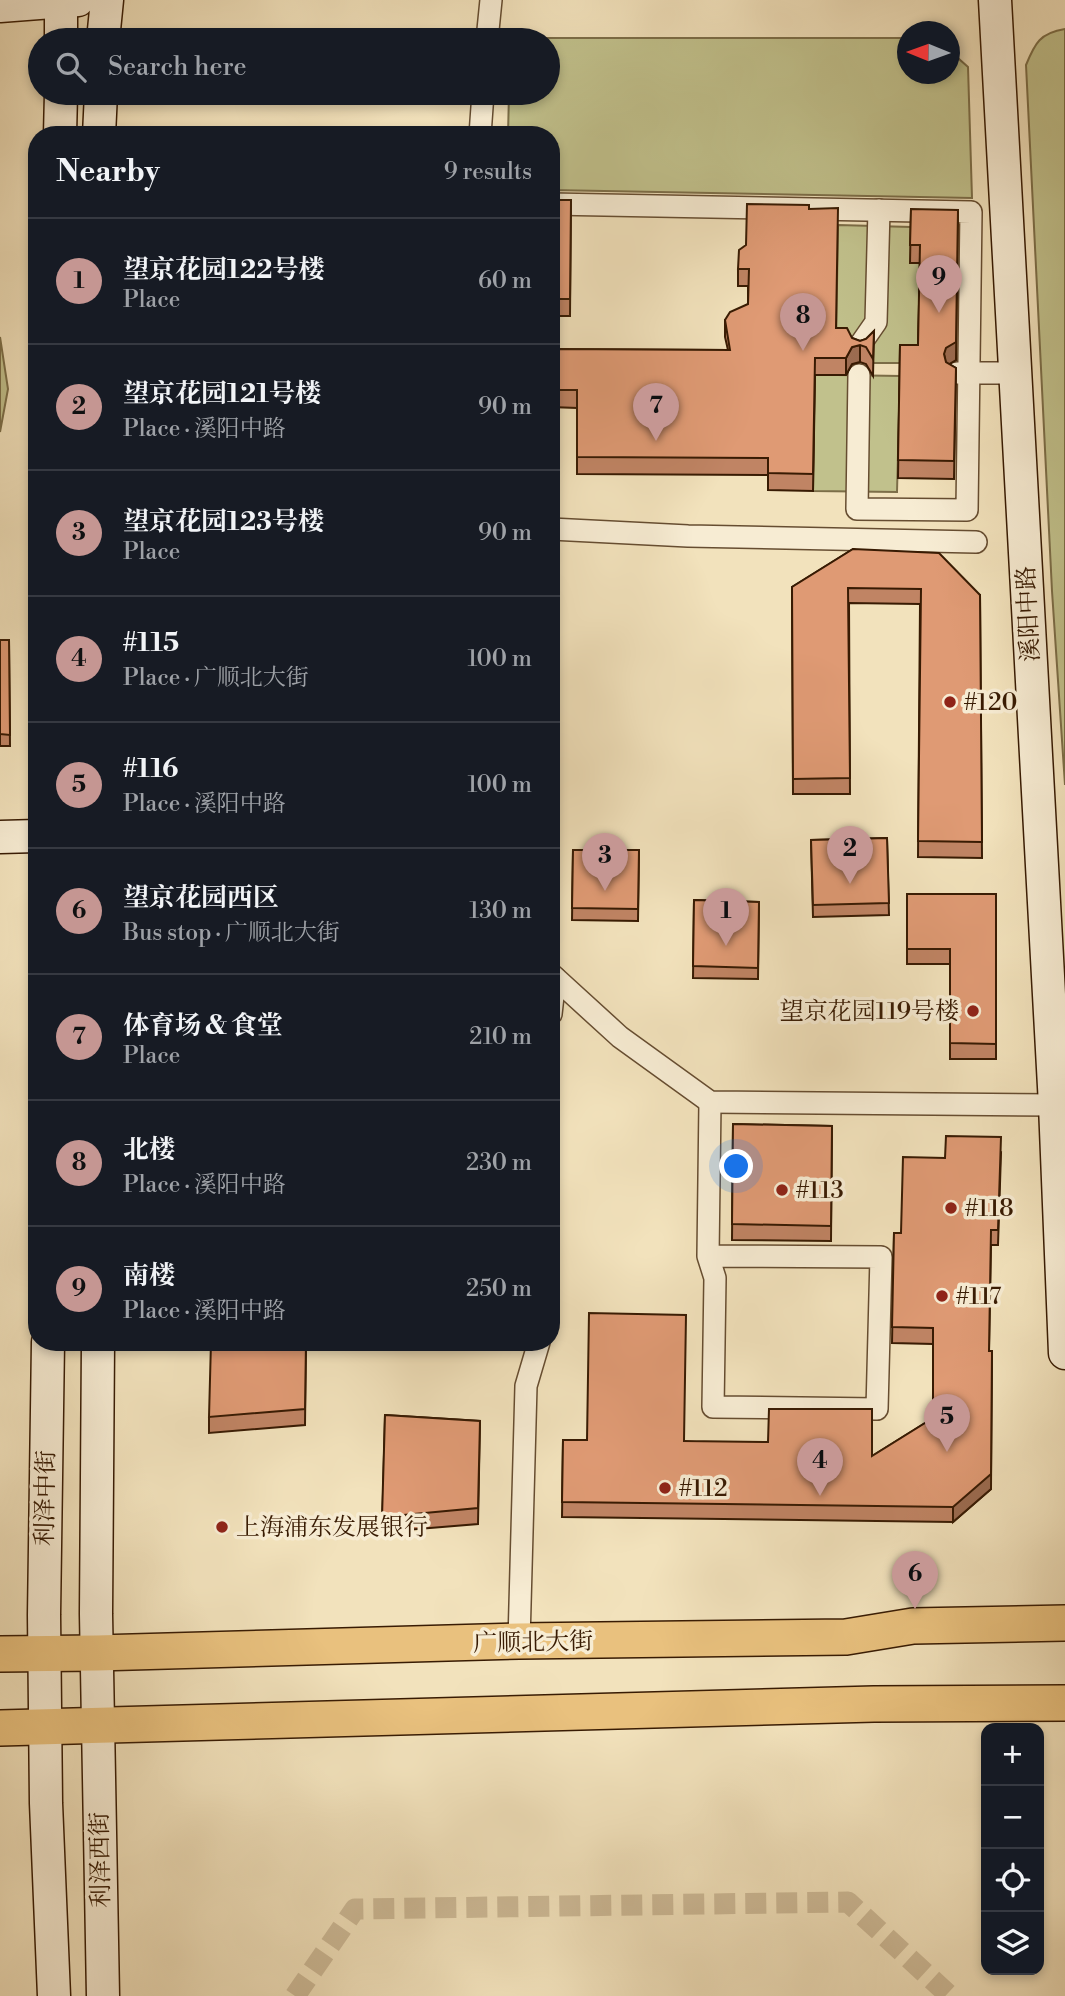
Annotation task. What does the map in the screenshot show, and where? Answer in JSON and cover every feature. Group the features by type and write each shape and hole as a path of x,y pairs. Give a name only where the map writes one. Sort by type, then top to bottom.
{"main road":[{"name":"广顺北大街","path":"0,1654 520,1641 846,1637 913,1626 1065,1623"},
{"path":"0,1728 873,1704 1065,1703"}],"street":[{"path":"104,28 107,0"},
{"path":"488,28 491,0"},
{"name":"溪阳中路","path":"995,0 1055,1105 1065,1353"},
{"path":"0,6 66,1 63,28"},
{"path":"60,126 61,105"},
{"path":"99,126 100,105"},
{"path":"481,126 482,105"},
{"path":"560,204 971,212 963,372 967,510 857,509 859,375"},
{"path":"860,345 876,322 879,210"},
{"path":"963,372 1015,373"},
{"path":"560,529 688,536 976,542"},
{"path":"0,837 28,836"},
{"path":"560,982 620,1037 710,1102 1055,1105"},
{"path":"708,1256 881,1257 877,1409 712,1407 715,1278 708,1256 710,1102"},
{"name":"利泽中街","path":"45,1726 44,1566 48,1351"},
{"path":"97,1653 98,1351"},
{"path":"520,1641 526,1386 537,1351"},
{"name":"利泽西街","path":"97,1653 103,1996"},
{"name":"利泽西街","path":"45,1726 54,1996"}],"green space":[{"path":"1065,29 1065,785 1052,591 1026,65 1032,51 1044,36"},
{"path":"560,38 897,38 897,84 960,84 960,60 968,67 972,198 560,190 560,126 508,126 509,105 560,105"},
{"path":"838,225 911,227 911,263 920,263 918,363 873,363 873,346 836,345"},
{"path":"0,337 8,389 0,432"},
{"path":"815,357 838,375 900,376 897,492 813,491"}],"building":[{"path":"560,200 571,200 570,299 560,299"},
{"path":"747,204 809,205 809,209 838,208 836,328 847,328 852,338 860,341 874,331 873,359 866,347 860,345 852,347 846,358 815,358 813,474 768,473 768,458 577,457 577,390 560,390 560,349 730,350 725,320 730,312 748,304 749,269 738,269 739,250 746,245"},
{"path":"911,209 958,210 956,342 946,348 944,354 946,362 956,368 954,461 898,460 900,345 918,345 920,245 910,245"},
{"name":"#120","path":"853,549 939,553 980,595 982,842 918,841 921,589 848,588 850,778 793,779 792,587"},
{"path":"0,640 9,640 10,735 0,734"},
{"path":"887,838 889,903 813,905 811,840"},
{"path":"573,850 639,850 638,909 572,908"},
{"name":"望京花园119号楼","path":"907,894 996,894 996,1044 950,1043 950,949 907,949"},
{"path":"694,900 759,902 758,968 693,966"},
{"name":"#113","path":"733,1124 832,1126 831,1226 732,1224"},
{"path":"946,1136 1001,1137 998,1230 991,1230 991,1474 953,1507 562,1502 563,1440 587,1440 589,1313 686,1315 684,1441 768,1442 769,1409 872,1409 872,1456 933,1418 933,1328 892,1327 894,1233 901,1233 903,1157 945,1158"},
{"path":"211,1351 306,1351 305,1409 209,1417"},
{"path":"385,1415 480,1421 478,1508 382,1517"}],"tunnel":[{"path":"295,1996 355,1909 848,1902 950,1996"}],"place":[{"name":"南楼","path":"939,313"},
{"name":"北楼","path":"803,351"},
{"name":"体育场 & 食堂","path":"656,441"},
{"name":"#120","path":"950,702"},
{"name":"望京花园121号楼","path":"850,884"},
{"name":"望京花园123号楼","path":"605,891"},
{"name":"望京花园122号楼","path":"726,946"},
{"name":"望京花园119号楼","path":"973,1011"},
{"name":"#113","path":"782,1190"},
{"name":"#118","path":"951,1208"},
{"name":"#117","path":"942,1296"},
{"name":"#116","path":"947,1452"},
{"name":"#112","path":"665,1488"},
{"name":"#115","path":"820,1496"},
{"name":"上海浦东发展银行","path":"222,1527"},
{"name":"望京花园西区","path":"915,1609"}]}
